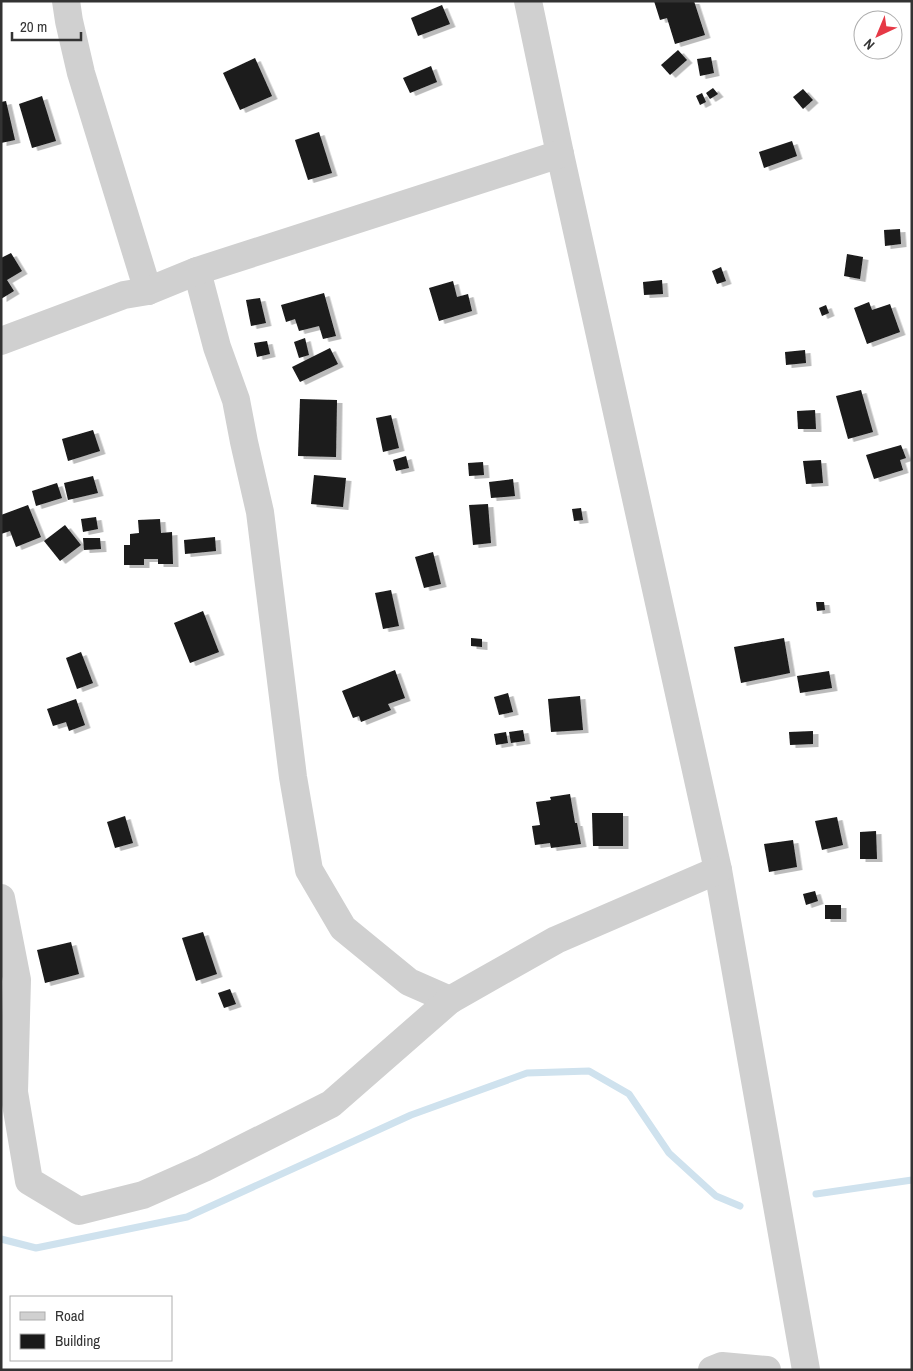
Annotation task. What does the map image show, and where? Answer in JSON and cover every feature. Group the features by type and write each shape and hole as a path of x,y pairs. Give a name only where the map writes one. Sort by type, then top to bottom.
{"street":[{"path":"66,1 81,73 148,291"},
{"path":"528,1 718,870 806,1370"},
{"path":"1,341 124,295 148,291 197,271 560,154"},
{"path":"197,271 217,347 236,400 260,512 293,777 309,870 343,928 410,982 450,1000"},
{"path":"1,898 17,980 14,1092 29,1181 78,1211 143,1195 204,1168 331,1104 450,1000 556,940 718,870"},
{"path":"712,1370 722,1366 767,1370"}],"building":[{"path":"654,1 694,1 705,35 675,44 667,18 660,20"},
{"path":"442,5 450,24 418,36 411,18"},
{"path":"678,50 687,60 670,75 661,65"},
{"path":"711,57 714,73 700,76 697,59"},
{"path":"255,58 272,96 240,110 223,73"},
{"path":"431,66 437,82 410,93 403,78"},
{"path":"713,88 718,94 710,99 706,93"},
{"path":"803,89 813,100 803,109 793,97"},
{"path":"702,93 706,102 700,105 696,96"},
{"path":"42,96 56,141 32,148 19,104"},
{"path":"6,101 15,140 1,143 1,102"},
{"path":"319,132 332,173 308,180 295,140"},
{"path":"792,141 797,156 764,168 759,152"},
{"path":"900,229 901,244 885,246 884,230"},
{"path":"11,253 22,271 7,280 14,291 1,299 1,258"},
{"path":"847,254 863,257 860,279 844,276"},
{"path":"721,267 726,281 717,284 712,271"},
{"path":"662,280 663,294 644,295 643,282"},
{"path":"453,281 457,297 468,294 472,311 439,321 429,288"},
{"path":"324,293 336,336 323,339 319,326 299,331 295,319 286,322 281,305"},
{"path":"260,298 266,323 251,326 246,300"},
{"path":"869,302 872,310 890,304 900,332 867,344 854,308"},
{"path":"826,305 829,313 822,316 819,308"},
{"path":"305,338 309,355 299,358 294,342"},
{"path":"267,341 270,354 257,357 254,343"},
{"path":"330,348 338,364 300,382 292,367"},
{"path":"805,350 806,363 786,365 785,352"},
{"path":"861,390 873,432 848,439 836,396"},
{"path":"300,399 337,400 336,457 298,456"},
{"path":"815,410 816,429 798,429 797,411"},
{"path":"391,415 399,448 383,452 376,418"},
{"path":"93,430 100,451 68,461 62,439"},
{"path":"901,445 906,458 900,460 903,470 874,479 866,455"},
{"path":"406,456 409,468 396,471 393,460"},
{"path":"821,460 823,483 806,484 803,461"},
{"path":"483,462 484,475 469,476 468,463"},
{"path":"314,475 346,478 343,507 311,504"},
{"path":"93,476 98,493 68,500 64,483"},
{"path":"513,479 515,496 491,498 489,482"},
{"path":"57,483 62,498 36,506 32,491"},
{"path":"488,504 491,543 473,545 469,505"},
{"path":"28,505 41,537 16,547 10,531 1,534 1,515"},
{"path":"581,508 583,520 574,521 572,509"},
{"path":"96,517 98,529 83,532 81,519"},
{"path":"160,519 161,533 172,532 173,564 158,564 158,559 144,559 144,565 124,565 124,545 130,545 130,534 139,533 138,520"},
{"path":"65,525 81,545 60,561 44,541"},
{"path":"215,537 216,551 185,554 184,540"},
{"path":"83,538 100,538 101,549 84,550"},
{"path":"433,552 441,584 424,588 415,557"},
{"path":"391,590 399,626 383,629 375,593"},
{"path":"816,602 824,602 825,610 817,611"},
{"path":"203,611 219,652 190,663 174,623"},
{"path":"471,638 482,639 482,647 471,646"},
{"path":"784,638 790,673 741,683 734,647"},
{"path":"81,652 93,683 77,689 66,658"},
{"path":"395,670 405,698 388,704 391,710 361,722 359,716 353,718 342,691"},
{"path":"829,671 832,688 800,693 797,676"},
{"path":"508,693 513,712 499,715 494,697"},
{"path":"580,696 583,730 551,732 548,699"},
{"path":"76,699 85,725 69,731 66,722 53,726 47,709"},
{"path":"523,730 525,741 511,743 509,732"},
{"path":"813,731 813,744 790,745 789,732"},
{"path":"506,732 508,743 496,745 494,734"},
{"path":"570,794 581,844 551,848 550,843 535,845 532,826 540,825 536,802 551,800 550,797"},
{"path":"592,813 623,813 623,846 593,846"},
{"path":"125,816 133,843 115,848 107,822"},
{"path":"837,817 843,845 822,850 815,821"},
{"path":"876,831 877,859 860,859 860,832"},
{"path":"793,840 797,867 769,872 764,844"},
{"path":"815,891 818,901 806,905 803,894"},
{"path":"825,905 841,905 841,919 825,919"},
{"path":"203,932 217,974 196,981 182,938"},
{"path":"71,942 79,974 45,983 37,950"},
{"path":"230,989 236,1004 224,1008 218,993"}],"waterway":[{"path":"1,1239 36,1248 187,1217 411,1115 527,1073 589,1071 629,1094 669,1153 716,1196 740,1206"},
{"path":"816,1194 912,1180"}]}
